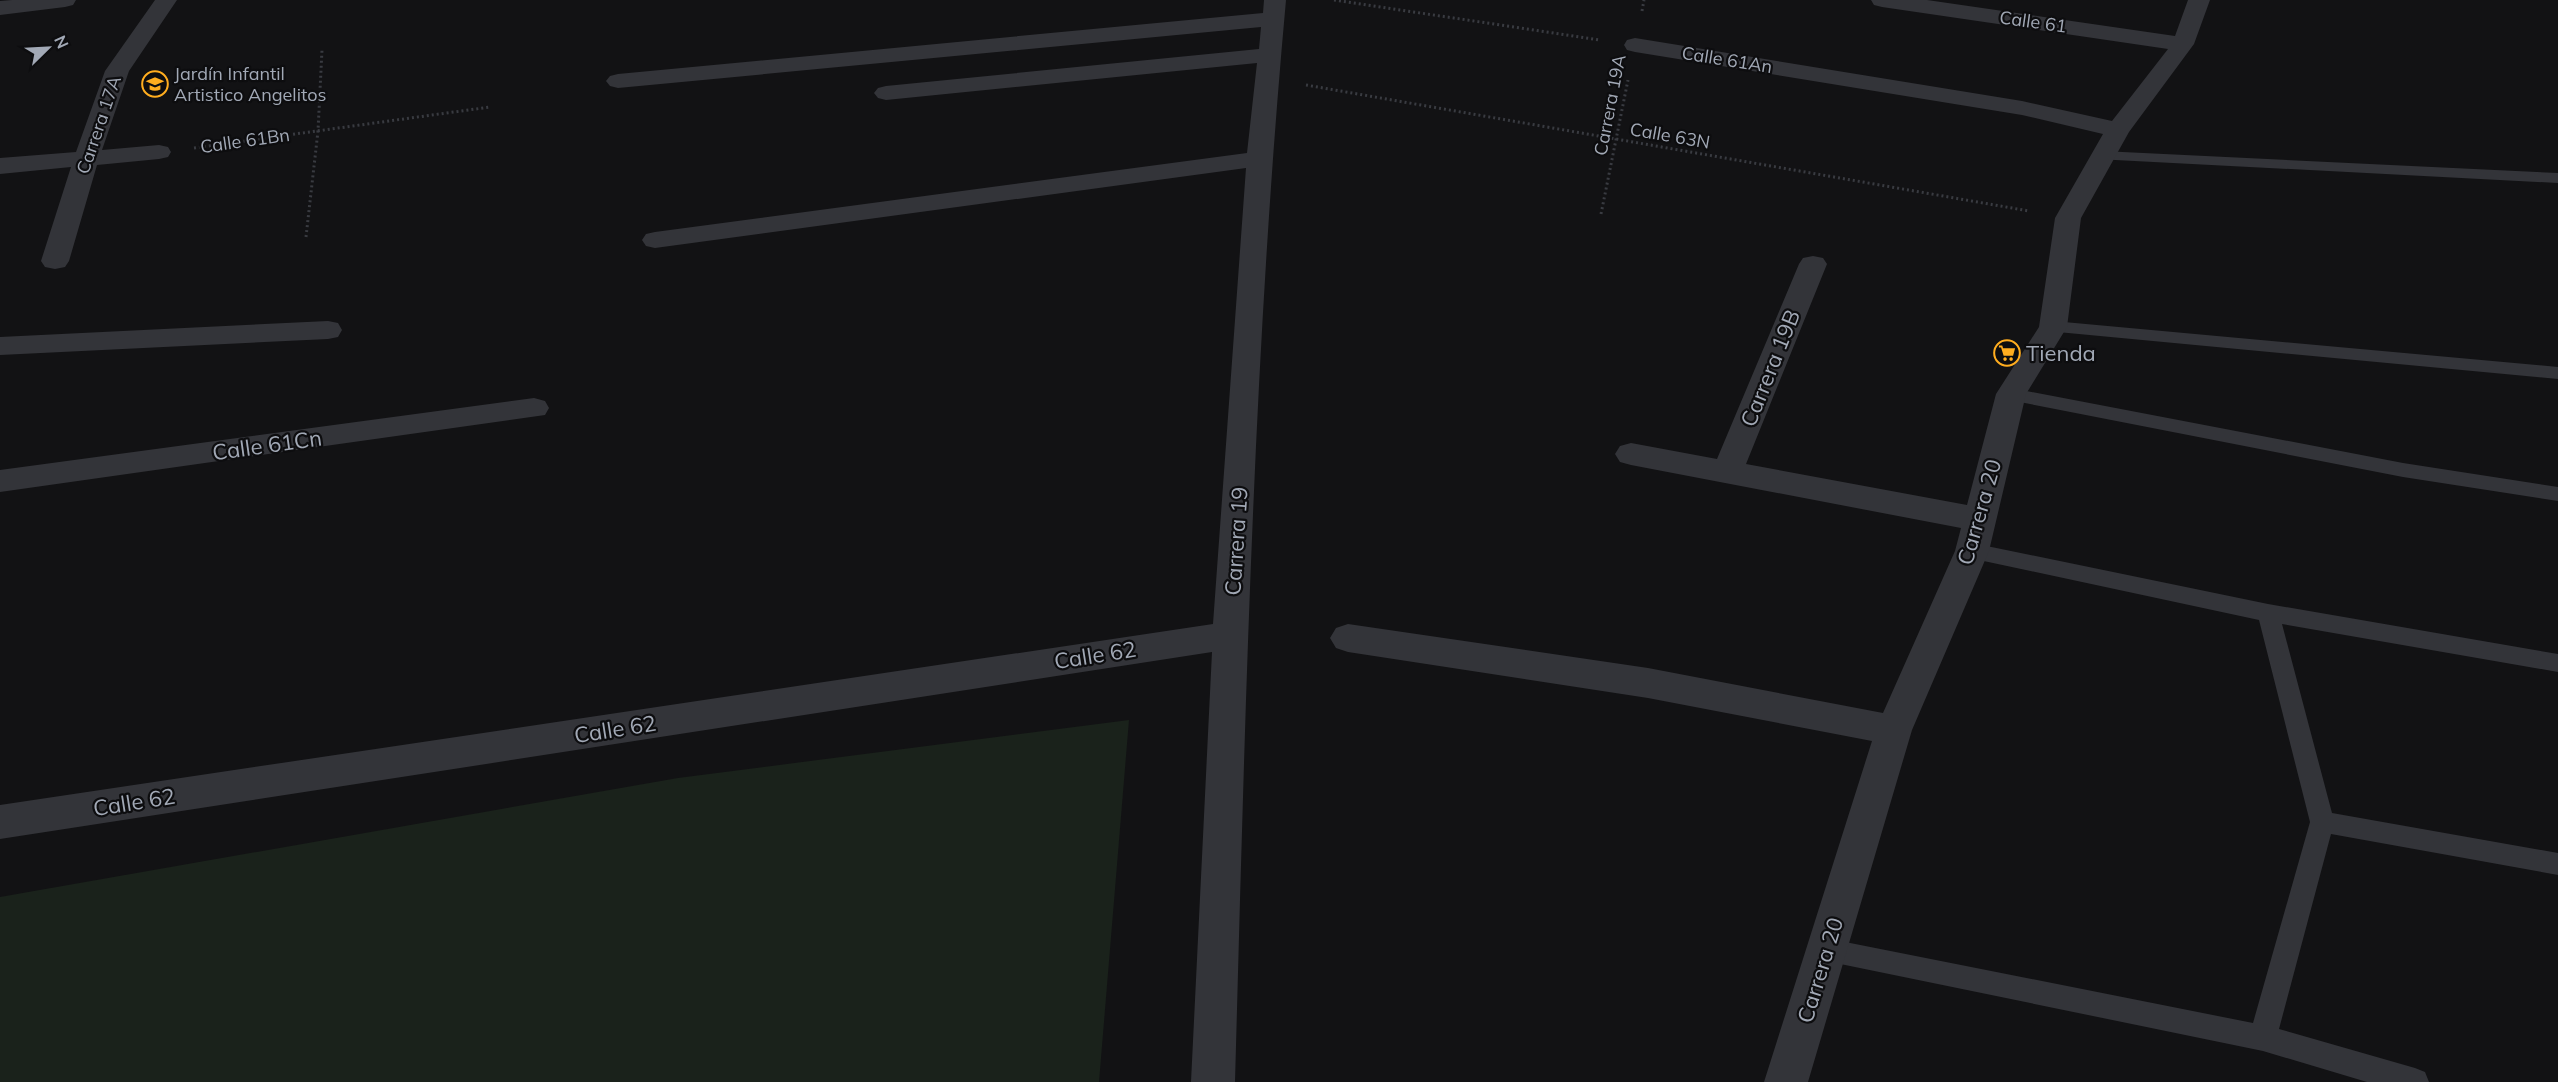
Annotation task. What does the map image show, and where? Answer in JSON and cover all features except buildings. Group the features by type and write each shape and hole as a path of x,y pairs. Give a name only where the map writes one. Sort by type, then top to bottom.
{"street":[{"path":"0,8 65,0"},
{"name":"Carrera 17A","path":"55,261 86,160 117,71 166,0"},
{"name":"Calle 61","path":"1882,0 2183,44"},
{"name":"Carrera 20","path":"1786,1082 1894,730 1972,551 2010,394 2053,327 2068,218 2110,143 2183,44 2199,0"},
{"path":"618,81 1274,9"},
{"name":"Carrera 19","path":"1212,1082 1230,635 1259,159 1274,9"},
{"name":"Calle 61An","path":"1635,45 2022,108 2110,143"},
{"path":"886,93 1268,66"},
{"path":"0,166 159,152"},
{"path":"655,240 1259,159"},
{"name":"Carrera 19B","path":"1727,472 1813,264"},
{"path":"0,346 328,330"},
{"name":"Calle 61Cn","path":"0,481 534,408"},
{"path":"1631,454 1980,519"},
{"name":"Calle 62","path":"0,822 1230,635"},
{"path":"1348,638 1648,683 1894,730"}],"lane":[{"path":"2110,143 2558,177"},
{"path":"2053,327 2558,373"},
{"path":"2010,394 2403,470 2558,494"},
{"path":"1972,551 2268,613 2558,663"},
{"path":"2263,1038 2322,822 2268,613"},
{"path":"2322,822 2558,864"},
{"path":"1825,950 2263,1038 2415,1082"}],"path":[{"path":"1334,0 1635,45"},
{"name":"Carrera 19A","path":"1601,214 1644,0"},
{"path":"306,237 318,130 322,50"},
{"name":"Calle 63N","path":"1268,66 1616,141 2068,218"},
{"name":"Calle 61Bn","path":"159,152 490,107"}],"shaded area":[{"path":"1129,720 1099,1082 0,1082 0,897 678,778"}],"place":[{"name":"Jardín Infantil Artistico Angelitos","path":"155,84"},
{"name":"Tienda","path":"2007,353"}]}
